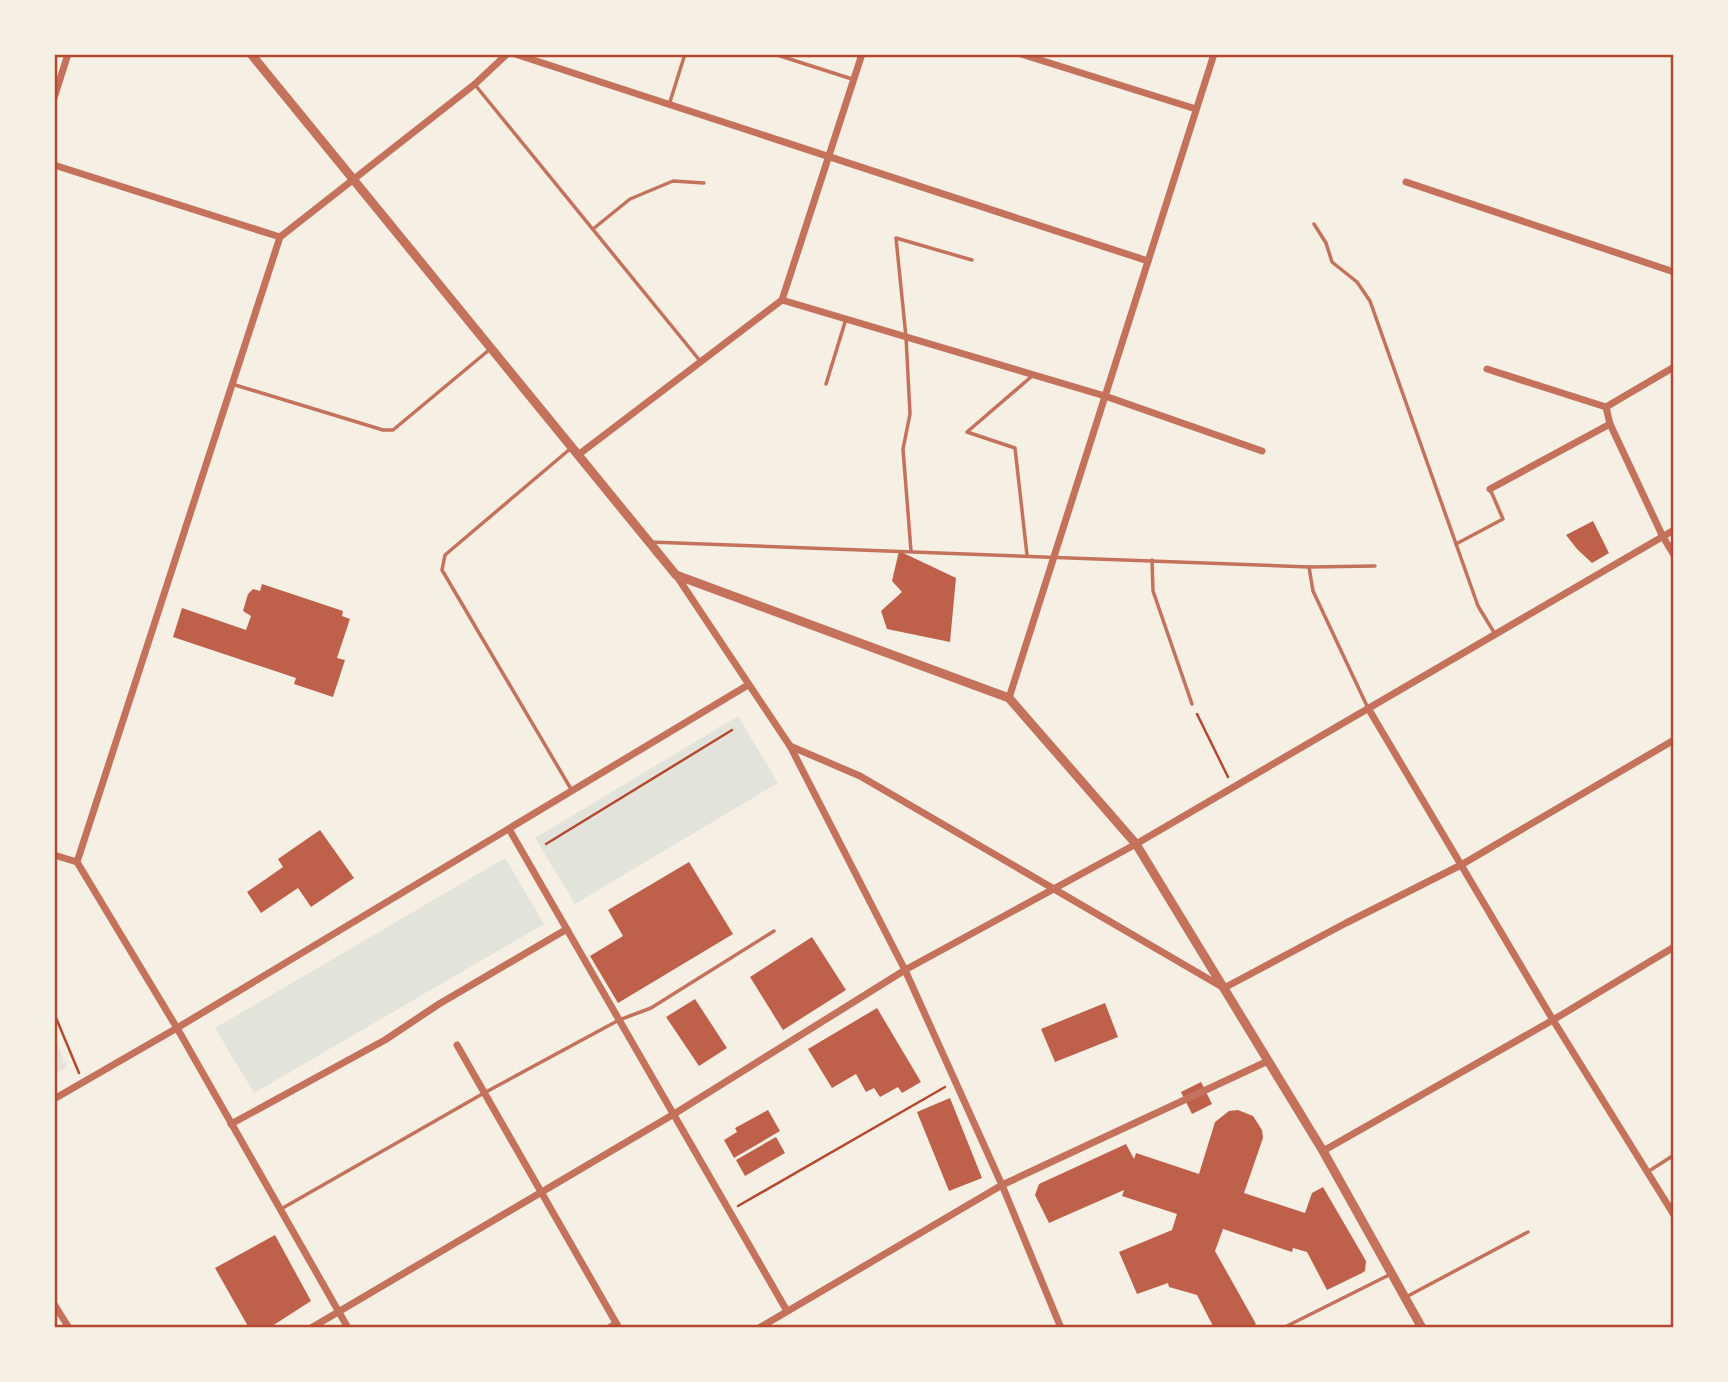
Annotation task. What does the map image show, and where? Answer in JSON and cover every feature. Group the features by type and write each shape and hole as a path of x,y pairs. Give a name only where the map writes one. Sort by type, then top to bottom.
{"street":[{"path":"54,98 68,54"},
{"path":"251,54 676,575 790,746 905,970 1002,1185 1061,1328"},
{"path":"77,862 280,237 475,84 507,54"},
{"path":"515,54 1148,261"},
{"path":"575,451 702,362 782,300 862,54"},
{"path":"1021,54 1196,109"},
{"path":"1009,698 1214,54"},
{"path":"54,165 280,237"},
{"path":"1406,182 1674,272"},
{"path":"782,300 1105,396 1262,451"},
{"path":"1488,369 1606,407 1674,367"},
{"path":"1606,407 1609,424 1662,537 1674,555"},
{"path":"1490,489 1609,424"},
{"path":"311,1328 674,1114 905,970 1136,844 1674,530"},
{"path":"676,575 1009,698 1136,844 1323,1151 1422,1328"},
{"path":"54,1099 748,685"},
{"path":"1368,708 1553,1020 1674,1215"},
{"path":"1224,988 1346,922 1461,866 1674,740"},
{"path":"790,746 860,776 1224,988"},
{"path":"509,829 787,1311"},
{"path":"54,855 77,862 177,1028 348,1328"},
{"path":"232,1124 385,1040 439,1004 567,929"},
{"path":"1323,1151 1553,1020 1674,947"},
{"path":"457,1045 617,1325"},
{"path":"759,1328 1002,1185 1268,1061"},
{"path":"54,1304 69,1328"}],"lane":[{"path":"669,105 685,54"},
{"path":"774,54 853,80"},
{"path":"475,84 702,362"},
{"path":"593,229 630,199 673,181 704,183"},
{"path":"1314,224 1326,243 1332,262 1357,282 1370,302 1478,606 1495,634"},
{"path":"912,551 903,449 910,414 906,337 896,238 972,260"},
{"path":"826,384 846,319"},
{"path":"232,384 383,430 393,430 491,349"},
{"path":"1027,555 1015,448 967,432 1033,375"},
{"path":"572,790 442,569 445,555 575,451"},
{"path":"1456,544 1503,519 1490,489"},
{"path":"648,541 1309,567 1375,566"},
{"path":"1152,561 1153,591 1192,704"},
{"path":"1309,567 1313,591 1368,708"},
{"path":"281,1209 484,1093 620,1020 651,1009 774,931"},
{"path":"1647,1172 1674,1155"},
{"path":"1404,1298 1528,1232"},
{"path":"1283,1328 1391,1274"},
{"path":"606,1328 617,1325"}],"path":[{"path":"1192,704 1233,787"},
{"path":"546,844 733,730"},
{"path":"54,1013 80,1076"},
{"path":"730,1211 956,1080"}],"shaded area":[{"path":"738,716 778,783 575,904 535,838"},
{"path":"505,858 544,924 254,1093 215,1028"},
{"path":"54,1035 67,1067 54,1074"}],"building":[{"path":"1593,521 1609,553 1592,563 1566,535"},
{"path":"899,551 956,578 950,642 887,629 881,611 902,592 892,581"},
{"path":"262,584 343,611 342,616 350,619 337,658 345,660 333,697 294,684 296,678 173,637 182,608 246,630 251,616 243,611 248,594 253,589 260,591"},
{"path":"320,830 354,878 311,907 298,888 261,913 247,892 283,867 278,859"},
{"path":"689,862 733,934 618,1003 590,956 623,936 608,910"},
{"path":"812,937 846,990 783,1030 750,977"},
{"path":"695,999 727,1048 699,1066 666,1017"},
{"path":"1105,1003 1118,1037 1055,1062 1041,1029"},
{"path":"877,1008 921,1082 902,1093 898,1087 880,1097 874,1088 866,1092 856,1074 832,1088 808,1049"},
{"path":"1201,1082 1212,1104 1192,1114 1181,1092"},
{"path":"950,1098 982,1178 949,1191 917,1112"},
{"path":"768,1110 780,1131 734,1158 724,1140 737,1132 735,1128"},
{"path":"1238,1110 1253,1116 1262,1130 1263,1138 1244,1193 1305,1213 1312,1193 1323,1187 1366,1261 1365,1271 1327,1290 1307,1252 1293,1248 1292,1252 1223,1229 1215,1251 1256,1324 1249,1328 1214,1328 1197,1295 1169,1287 1168,1283 1137,1294 1119,1252 1172,1230 1177,1214 1122,1196 1124,1190 1049,1223 1035,1195 1039,1184 1126,1144 1134,1159 1136,1153 1199,1174 1215,1122 1229,1111"},
{"path":"776,1137 785,1153 745,1176 736,1160"},
{"path":"275,1235 311,1301 269,1328 249,1328 215,1268"}]}
